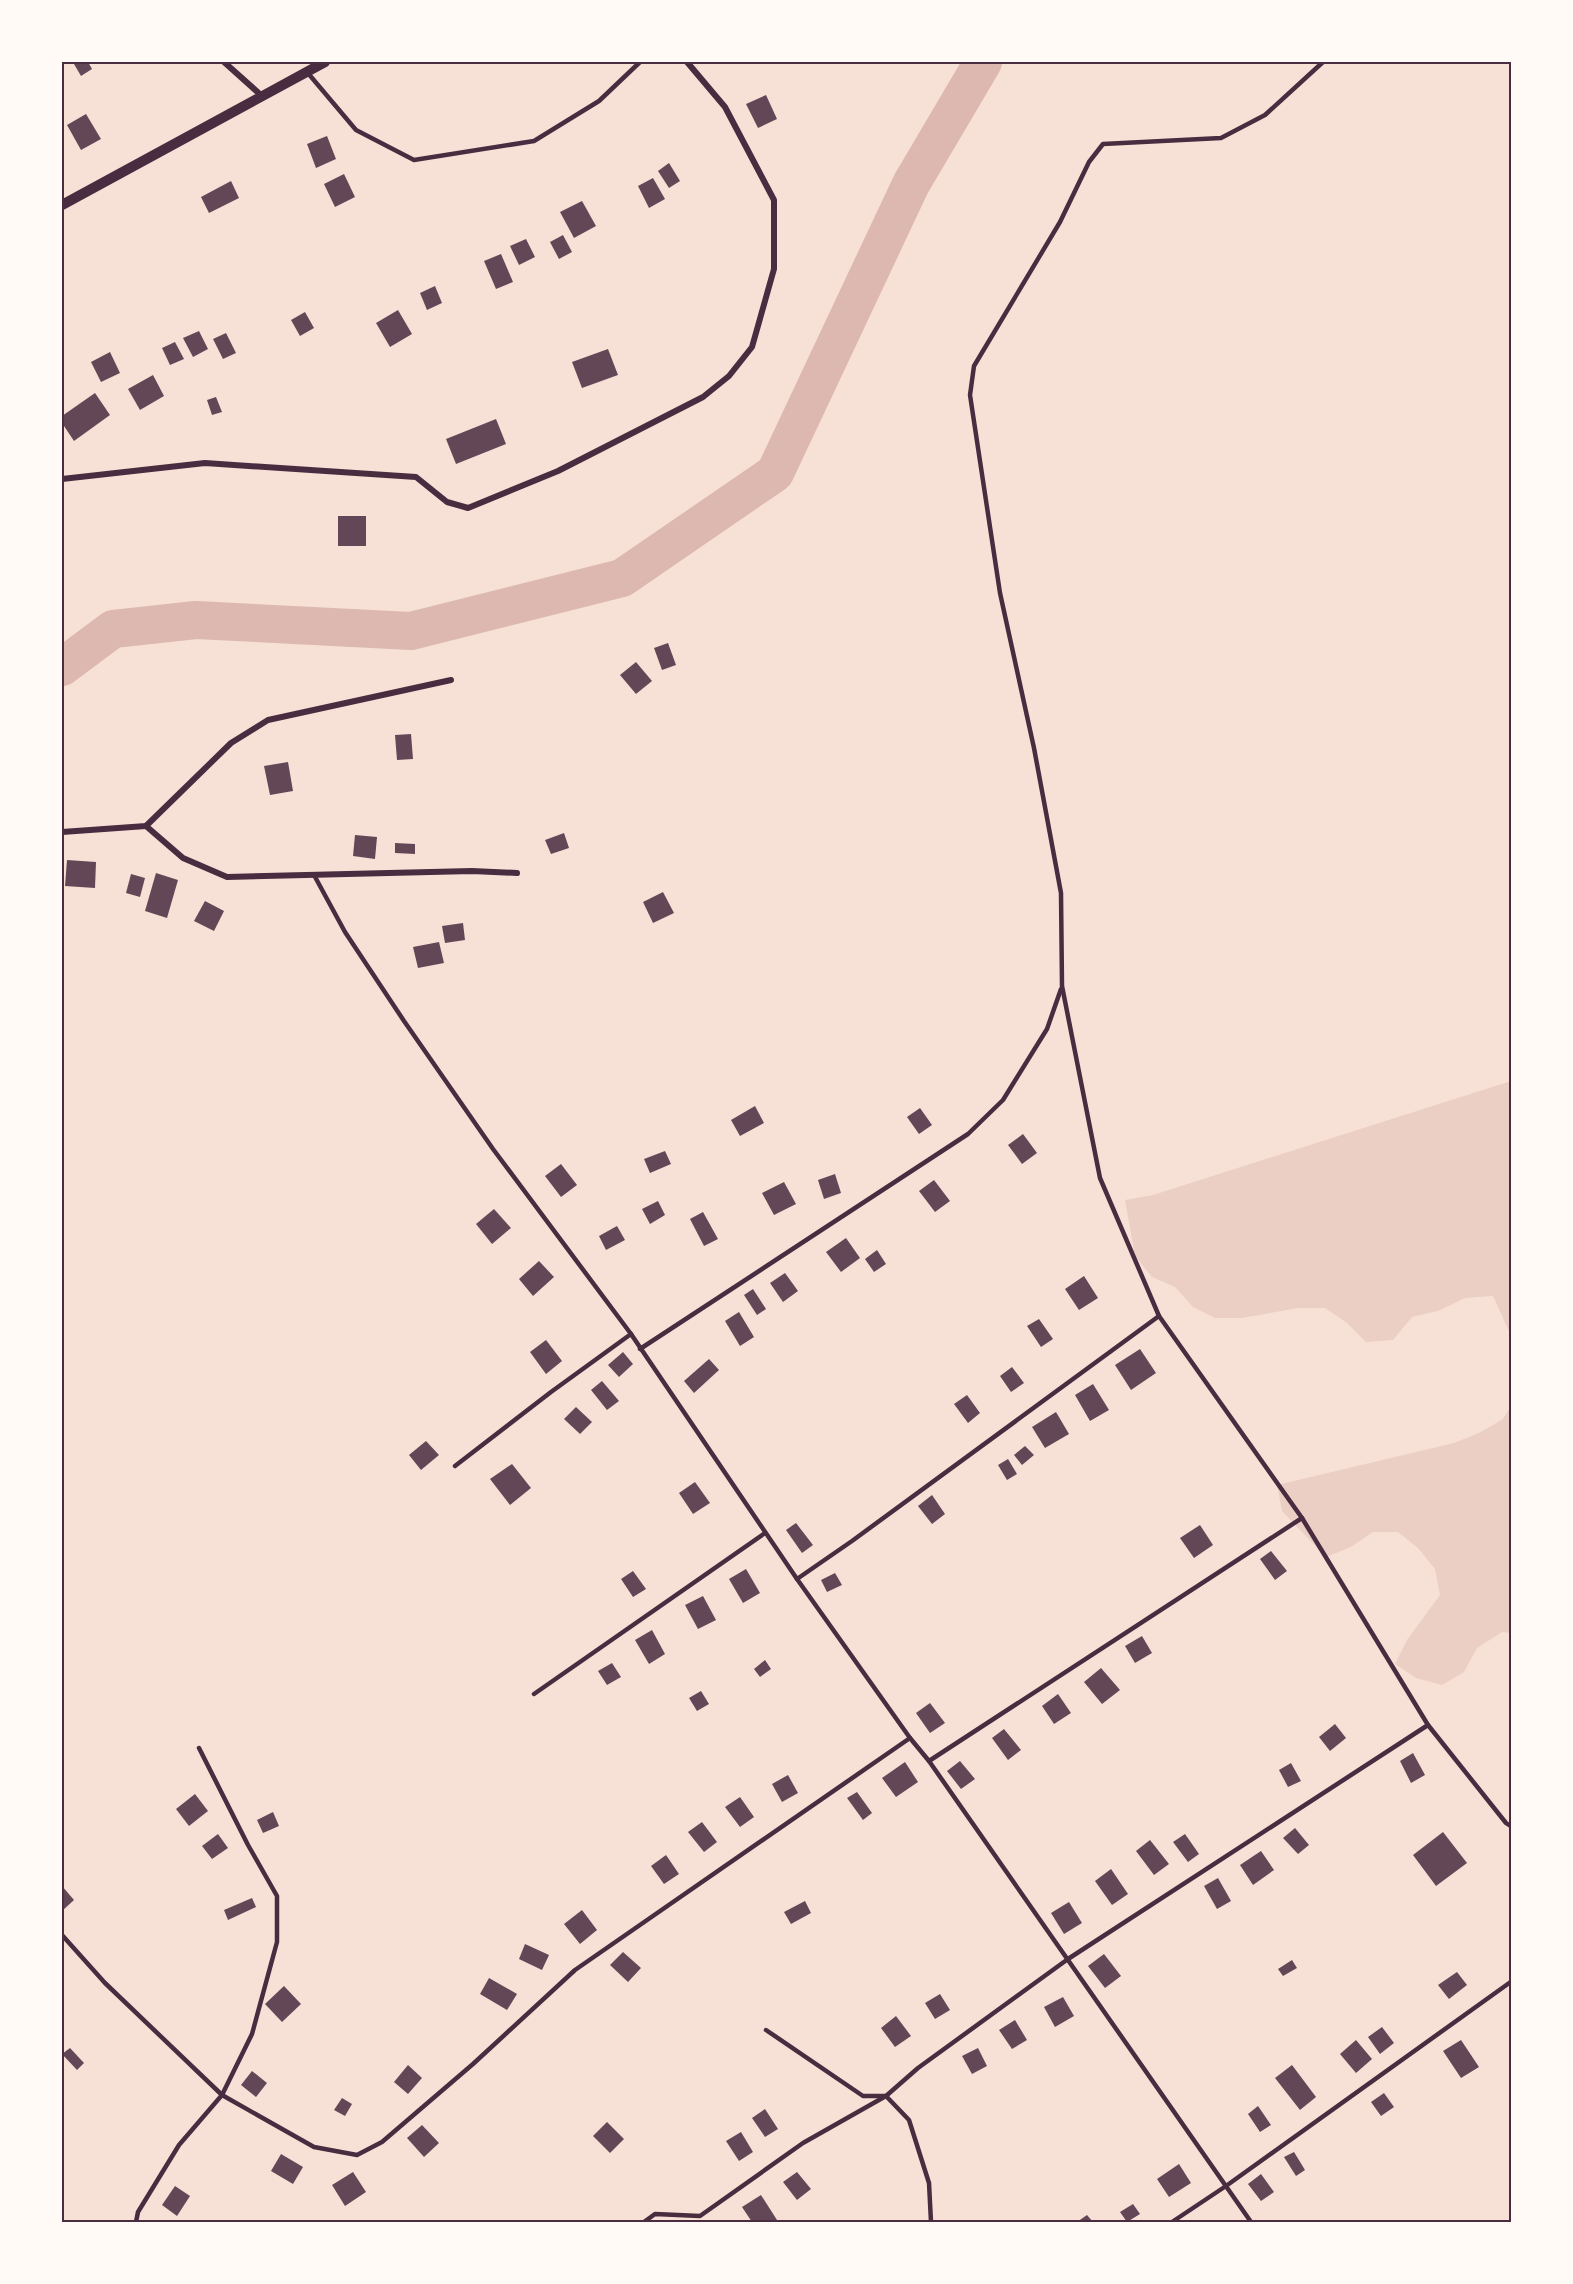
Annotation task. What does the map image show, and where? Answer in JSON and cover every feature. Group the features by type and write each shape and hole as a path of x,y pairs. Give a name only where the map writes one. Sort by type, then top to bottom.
{"street":[{"path":"224,62 262,96"},
{"path":"62,205 325,62"},
{"path":"62,479 205,463 416,477 447,502 468,508 558,471 703,397 729,376 752,347 774,269 774,200 725,107 687,62"},
{"path":"62,832 146,826 231,743 268,720 451,680"},
{"path":"146,826 183,858 227,877 472,871 517,873"}],"lane":[{"path":"307,72 356,130 414,160 534,141 599,101 640,62"},
{"path":"1323,62 1265,116 1221,138 1103,144 1089,162 1060,222 974,366 970,395 1000,593 1034,748 1061,893 1062,986 1100,1178 1159,1316 1302,1518 1428,1725 1506,1823 1512,1827"},
{"path":"314,875 345,932 404,1021 493,1149 630,1334 796,1579 929,1761 1251,2223"},
{"path":"640,1349 968,1134 1003,1100 1047,1029 1062,986"},
{"path":"796,1579 852,1541 1159,1316"},
{"path":"455,1466 630,1334"},
{"path":"929,1761 1302,1518"},
{"path":"534,1694 765,1533"},
{"path":"644,2223 656,2214 700,2216 803,2143 886,2096 918,2068 1068,1959 1428,1725"},
{"path":"62,1935 105,1983 222,2095 314,2147 357,2155 381,2142 473,2064 575,1970 910,1738"},
{"path":"135,2223 138,2212 179,2145 222,2095 252,2034 277,1942 277,1896 248,1845 200,1748"},
{"path":"1172,2223 1512,1981"},
{"path":"766,2030 863,2096 886,2096 909,2120 929,2183 931,2223"}],"shaded area":[{"path":"1511,1081 1511,1336 1493,1296 1465,1298 1438,1311 1412,1317 1393,1340 1366,1342 1347,1323 1325,1308 1298,1308 1242,1318 1215,1318 1193,1307 1175,1287 1152,1277 1135,1256 1125,1200 1153,1195"},
{"path":"1511,1406 1511,1633 1502,1632 1477,1648 1464,1672 1442,1685 1416,1678 1395,1664 1407,1640 1440,1595 1435,1569 1418,1548 1398,1532 1373,1532 1351,1547 1326,1557 1282,1511 1277,1485 1454,1443 1479,1433 1503,1419"}],"building":[{"path":"88,62 92,69 81,76 74,64"},
{"path":"766,95 777,119 758,128 746,104"},
{"path":"86,114 101,139 81,150 67,125"},
{"path":"327,136 336,159 316,168 307,144"},
{"path":"669,163 680,181 669,188 658,171"},
{"path":"344,174 355,197 335,207 324,184"},
{"path":"653,178 665,199 649,208 638,186"},
{"path":"231,181 239,198 209,213 201,197"},
{"path":"582,201 596,226 574,238 560,212"},
{"path":"563,235 572,252 559,259 550,242"},
{"path":"526,239 535,257 519,265 510,246"},
{"path":"501,254 513,282 496,289 484,261"},
{"path":"435,286 442,303 427,310 420,293"},
{"path":"398,310 412,334 390,347 376,323"},
{"path":"305,312 314,328 300,336 291,320"},
{"path":"199,331 208,349 193,357 183,338"},
{"path":"226,333 236,353 223,359 213,339"},
{"path":"175,342 184,359 170,365 162,348"},
{"path":"608,349 618,375 582,388 572,362"},
{"path":"110,352 120,373 101,382 91,362"},
{"path":"153,375 164,396 140,410 128,389"},
{"path":"95,393 110,415 74,441 62,423 62,416"},
{"path":"216,397 222,412 212,415 207,400"},
{"path":"496,419 506,444 456,464 446,439"},
{"path":"338,516 366,516 366,546 338,546"},
{"path":"668,643 676,665 662,670 654,648"},
{"path":"636,662 652,681 636,694 620,675"},
{"path":"411,734 413,759 397,760 395,735"},
{"path":"288,762 293,791 270,795 264,766"},
{"path":"564,833 569,848 551,854 545,840"},
{"path":"355,835 377,837 375,859 353,856"},
{"path":"395,843 415,844 415,854 395,853"},
{"path":"67,860 96,862 95,888 65,886"},
{"path":"156,873 178,880 167,918 145,911"},
{"path":"131,874 145,878 140,897 126,893"},
{"path":"663,892 674,913 653,923 643,902"},
{"path":"205,901 224,911 214,931 194,921"},
{"path":"463,923 465,940 445,943 442,926"},
{"path":"439,942 444,963 418,968 413,947"},
{"path":"755,1106 764,1123 740,1136 731,1120"},
{"path":"920,1108 932,1125 919,1134 907,1117"},
{"path":"1023,1134 1037,1153 1022,1164 1008,1145"},
{"path":"665,1151 671,1164 650,1173 644,1159"},
{"path":"561,1164 577,1185 561,1197 545,1176"},
{"path":"835,1174 841,1193 824,1199 818,1180"},
{"path":"934,1180 950,1201 935,1212 919,1191"},
{"path":"784,1182 796,1204 774,1215 762,1193"},
{"path":"658,1201 665,1215 650,1224 642,1209"},
{"path":"494,1209 511,1228 492,1244 476,1224"},
{"path":"703,1212 718,1239 704,1246 690,1219"},
{"path":"617,1226 625,1240 606,1250 599,1236"},
{"path":"846,1238 860,1258 841,1272 826,1252"},
{"path":"877,1250 886,1264 874,1272 865,1259"},
{"path":"539,1261 554,1277 533,1296 519,1279"},
{"path":"785,1273 798,1291 783,1302 770,1283"},
{"path":"1084,1276 1098,1298 1079,1310 1065,1289"},
{"path":"753,1289 766,1309 757,1315 744,1295"},
{"path":"739,1312 754,1337 740,1346 725,1321"},
{"path":"1039,1319 1053,1339 1041,1347 1027,1326"},
{"path":"546,1340 562,1361 546,1374 530,1352"},
{"path":"1140,1349 1156,1373 1131,1390 1115,1365"},
{"path":"623,1352 633,1364 619,1377 608,1365"},
{"path":"709,1359 719,1370 694,1393 684,1381"},
{"path":"1012,1367 1024,1383 1011,1392 1000,1376"},
{"path":"602,1381 619,1401 607,1410 591,1390"},
{"path":"1093,1384 1109,1410 1090,1421 1075,1395"},
{"path":"967,1395 980,1413 968,1423 954,1404"},
{"path":"576,1407 592,1422 580,1434 564,1419"},
{"path":"1056,1412 1069,1434 1045,1448 1032,1427"},
{"path":"426,1441 439,1455 421,1470 409,1455"},
{"path":"1025,1446 1034,1455 1022,1465 1014,1455"},
{"path":"1008,1459 1017,1474 1007,1480 998,1465"},
{"path":"512,1464 531,1488 510,1505 490,1479"},
{"path":"695,1482 710,1503 693,1514 679,1493"},
{"path":"932,1495 945,1514 932,1524 918,1506"},
{"path":"796,1523 813,1545 802,1553 786,1530"},
{"path":"1200,1525 1213,1545 1194,1558 1180,1538"},
{"path":"1271,1551 1287,1571 1275,1580 1260,1559"},
{"path":"746,1569 760,1593 743,1603 729,1579"},
{"path":"633,1571 646,1589 633,1597 621,1579"},
{"path":"835,1573 842,1585 827,1592 821,1580"},
{"path":"703,1596 716,1620 698,1629 685,1605"},
{"path":"652,1630 665,1654 649,1664 635,1640"},
{"path":"1142,1636 1152,1653 1135,1663 1125,1646"},
{"path":"765,1660 771,1669 760,1677 754,1669"},
{"path":"612,1663 621,1677 607,1685 598,1671"},
{"path":"1101,1668 1120,1690 1102,1704 1084,1682"},
{"path":"701,1691 709,1704 697,1711 689,1698"},
{"path":"1058,1694 1071,1713 1054,1724 1042,1706"},
{"path":"930,1703 945,1723 930,1733 916,1713"},
{"path":"1335,1724 1346,1738 1330,1751 1319,1737"},
{"path":"1004,1729 1021,1750 1008,1760 992,1738"},
{"path":"1413,1753 1425,1775 1411,1783 1400,1761"},
{"path":"960,1761 975,1779 961,1789 947,1771"},
{"path":"905,1762 918,1782 896,1797 882,1778"},
{"path":"1291,1763 1301,1781 1288,1787 1279,1770"},
{"path":"788,1775 798,1793 782,1802 772,1784"},
{"path":"857,1792 872,1813 863,1820 847,1798"},
{"path":"195,1794 208,1811 189,1826 176,1809"},
{"path":"740,1797 754,1817 740,1827 725,1807"},
{"path":"273,1812 279,1826 263,1833 257,1820"},
{"path":"702,1822 717,1842 704,1852 688,1832"},
{"path":"1295,1828 1309,1845 1298,1854 1283,1838"},
{"path":"1443,1832 1467,1863 1436,1886 1413,1855"},
{"path":"218,1834 228,1848 212,1859 202,1846"},
{"path":"1185,1834 1199,1854 1188,1862 1173,1842"},
{"path":"1150,1840 1169,1864 1154,1875 1136,1851"},
{"path":"1261,1851 1274,1870 1253,1885 1240,1865"},
{"path":"666,1855 679,1874 664,1884 651,1866"},
{"path":"1111,1869 1128,1894 1112,1905 1095,1881"},
{"path":"1218,1878 1231,1901 1217,1909 1204,1886"},
{"path":"62,1886 74,1900 62,1911"},
{"path":"252,1898 256,1907 228,1920 224,1910"},
{"path":"805,1901 811,1913 791,1924 784,1912"},
{"path":"1069,1902 1082,1923 1064,1934 1051,1913"},
{"path":"582,1910 597,1930 580,1944 564,1924"},
{"path":"525,1944 549,1955 542,1970 519,1959"},
{"path":"623,1952 641,1968 628,1982 610,1965"},
{"path":"1104,1954 1121,1976 1105,1988 1088,1966"},
{"path":"1292,1960 1297,1968 1283,1976 1278,1969"},
{"path":"1457,1972 1467,1985 1449,1999 1438,1985"},
{"path":"489,1978 517,1994 507,2010 480,1994"},
{"path":"284,1986 301,2004 282,2022 265,2004"},
{"path":"940,1994 950,2010 935,2019 925,2003"},
{"path":"1063,1997 1074,2016 1055,2027 1044,2007"},
{"path":"896,2016 911,2036 895,2047 881,2028"},
{"path":"1015,2020 1027,2040 1012,2049 999,2030"},
{"path":"1382,2027 1394,2043 1380,2054 1368,2037"},
{"path":"1356,2040 1372,2059 1356,2073 1340,2054"},
{"path":"1461,2040 1479,2067 1461,2078 1443,2051"},
{"path":"70,2048 84,2063 77,2070 62,2054"},
{"path":"978,2048 987,2066 972,2074 962,2056"},
{"path":"408,2065 422,2078 408,2094 394,2082"},
{"path":"1292,2065 1316,2097 1300,2110 1275,2078"},
{"path":"252,2071 267,2083 256,2097 241,2085"},
{"path":"1384,2093 1394,2107 1381,2116 1371,2102"},
{"path":"342,2098 352,2104 345,2116 334,2110"},
{"path":"1258,2106 1271,2125 1260,2132 1248,2114"},
{"path":"765,2109 778,2129 765,2137 752,2118"},
{"path":"607,2122 624,2139 610,2153 593,2136"},
{"path":"422,2125 439,2143 424,2157 407,2138"},
{"path":"741,2132 753,2152 739,2161 726,2141"},
{"path":"1294,2152 1305,2170 1296,2176 1284,2157"},
{"path":"281,2154 303,2167 293,2184 271,2171"},
{"path":"1179,2164 1191,2183 1169,2197 1157,2179"},
{"path":"353,2172 366,2192 345,2206 332,2185"},
{"path":"797,2172 811,2189 797,2200 783,2182"},
{"path":"1261,2174 1274,2192 1261,2201 1248,2184"},
{"path":"175,2186 190,2196 177,2216 162,2205"},
{"path":"761,2195 777,2220 752,2222 742,2207"},
{"path":"1133,2204 1140,2214 1127,2222 1120,2212"},
{"path":"1087,2215 1093,2222 1077,2222"}],"waterway":[{"path":"62,667 113,629 196,620 411,631 622,578 775,473 911,184 983,62"}]}
